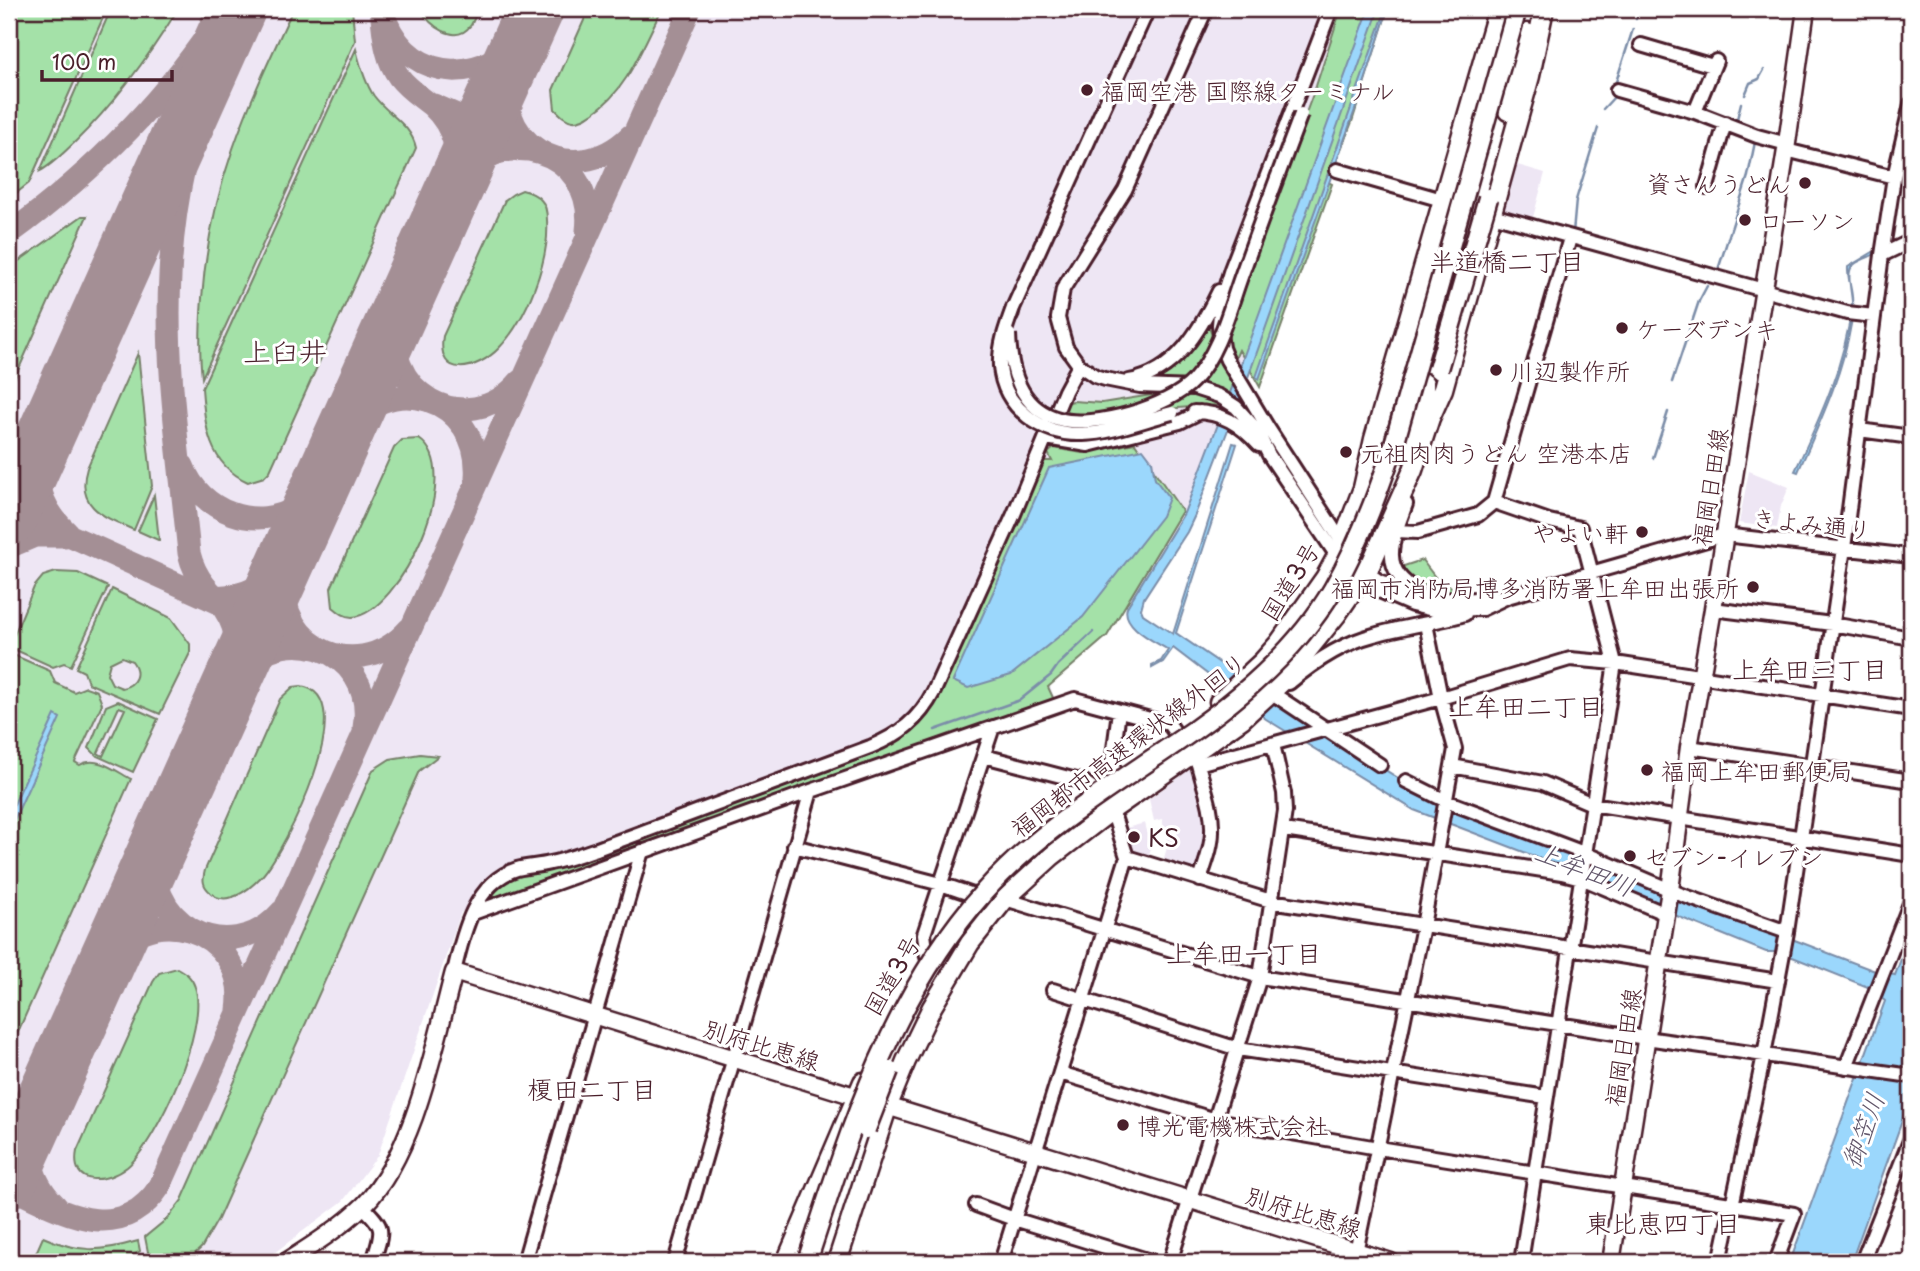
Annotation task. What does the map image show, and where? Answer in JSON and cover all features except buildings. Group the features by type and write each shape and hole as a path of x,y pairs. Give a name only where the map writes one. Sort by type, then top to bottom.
{"highway":[{"path":"1430,410 1438,369 1488,198 1531,9"},
{"path":"1418,382 1531,9"},
{"name":"国道3号","path":"837,1262 888,1105 917,1035 970,943 1005,899 1052,856 1112,810 1194,760 1272,696 1363,577 1413,470 1430,410 1443,389 1530,76 1544,9"},
{"path":"820,1262 859,1146 892,1062 926,993 960,939 993,899 1046,849 1247,705 1300,653 1328,618 1364,555 1390,497 1394,444 1458,186 1460,153 1493,40 1507,11"},
{"name":"福岡都市高速環状線外回り","path":"794,1260 849,1140 882,1057 916,986 950,932 985,891 1039,840 1212,718 1252,684 1291,646 1325,601 1353,551 1378,493 1418,382 1507,11"},
{"name":"国道3号","path":"794,1260 812,1198 856,1096 904,997 927,957 973,895 1037,834 1094,790 1176,734 1246,678 1292,627 1339,549 1363,488 1374,439 1442,200 1507,11"},
{"path":"1363,488 1394,444"},
{"path":"825,1262 836,1233 861,1186"}],"main road":[{"name":"福岡日田線","path":"1611,1262 1689,747 1806,9"},
{"name":"別府比恵線","path":"454,972 1189,1199 1355,1257 1391,1262"},
{"path":"286,1262 332,1231 362,1206 379,1187 396,1160 426,1077 454,972"}],"street":[{"path":"1148,9 1013,308 1001,347 1000,367 1010,396 1019,410 1054,431 1082,434 1172,413 1200,412 1222,416 1239,425 1269,455 1363,577"},
{"path":"1206,9 1125,190 1063,289 1058,308 1059,328 1066,347 1079,365 1095,376 1140,386 1194,388 1219,396 1242,412 1256,429 1269,455"},
{"path":"1331,9 1231,270 1222,301 1219,326 1222,348 1227,360 1339,549"},
{"path":"1013,308 1009,334 1010,360 1016,380 1028,399 1043,413 1059,419 1089,421 1153,407 1180,393 1202,371 1220,334 1301,114 1324,28"},
{"path":"1641,45 1715,63 1695,112"},
{"path":"1617,90 1695,112 1786,147 1894,177"},
{"path":"1720,1262 1787,934 1844,548 1882,255 1894,177 1911,110"},
{"path":"1707,187 1725,123"},
{"path":"1337,170 1442,200"},
{"path":"1492,215 1847,313 1874,316"},
{"path":"1396,531 1418,532 1478,515 1494,502 1570,238"},
{"path":"1882,255 1911,241"},
{"path":"1115,382 1141,379 1175,358 1205,319 1231,270"},
{"path":"454,972 474,911 484,892 499,878 515,870 578,856 870,747 910,725 927,704 1079,365"},
{"path":"1046,438 1088,445 1180,422 1200,412"},
{"path":"1858,430 1911,437"},
{"path":"1413,470 1411,489 1391,552 1394,565 1402,579 1417,590 1416,597"},
{"path":"1494,502 1549,521 1580,528 1615,663 1521,1262"},
{"name":"きよみ通り","path":"1363,577 1412,606 1433,610 1482,609 1507,597 1724,535 1911,556"},
{"name":"きよみ通り","path":"1363,577 1416,597 1463,600 1507,597"},
{"path":"1380,765 1322,731 1272,696 1305,669 1344,646 1373,635 1482,609"},
{"path":"1713,609 1832,624 1911,638"},
{"path":"1355,1257 1423,926 1455,749 1441,698 1426,624"},
{"path":"1200,880 1211,846 1212,831 1211,816 1194,760 1299,738 1570,659 1615,663 1911,709"},
{"path":"474,911 1075,699 1169,724 1176,734"},
{"path":"1117,776 1112,764 1119,711"},
{"path":"927,957 924,934 993,727"},
{"path":"1170,1262 1260,976 1284,830 1284,793 1273,744"},
{"path":"1689,747 1911,781"},
{"path":"984,756 1084,782 1094,790"},
{"path":"1452,766 1543,783 1592,804 1911,855"},
{"path":"1406,781 1446,802 1669,891 1787,934"},
{"path":"675,1262 811,791"},
{"path":"1001,1262 1127,857 1112,810"},
{"path":"1284,830 1581,875 1666,911"},
{"path":"794,846 941,884 973,895"},
{"path":"524,1262 642,851"},
{"path":"1127,857 1271,901 1778,981"},
{"path":"1005,899 1260,976 1646,1038 1911,1076"},
{"path":"1848,1067 1911,901"},
{"path":"1053,990 1238,1049 1546,1097"},
{"path":"1060,1073 1216,1120 1794,1214 1776,1262"},
{"path":"1862,1262 1911,1138"},
{"path":"976,1205 1154,1262"},
{"path":"362,1206 375,1218 381,1231 373,1262"}],"shaded area":[{"path":"9,9 1371,9 1194,498 1174,540 1104,636 1048,681 1055,700 595,857 461,912 378,1155 343,1201 262,1262 9,1262"},
{"path":"1514,164 1545,173 1532,221 1501,212"},
{"path":"1749,471 1789,487 1781,506 1777,528 1739,523"},
{"path":"1193,770 1196,772 1210,820 1199,876 1162,865 1168,844 1162,819 1154,821 1149,799"},
{"path":"1145,823 1151,848 1147,860 1129,854 1122,829"}],"green space":[{"path":"19,9 107,9 29,183 9,199 9,18"},
{"path":"111,9 178,9 117,96 62,155 40,171"},
{"path":"293,9 352,9 355,41 202,378 202,298 213,220 233,149"},
{"path":"420,9 478,9 471,25 465,31 450,34 430,21"},
{"path":"589,9 662,9 633,66 616,92 593,113 573,121 555,109 553,90"},
{"path":"1341,9 1388,9 1352,122 1328,182 1332,184 1260,387 1239,350 1234,361 1225,330 1316,86"},
{"path":"356,49 371,91 409,132 416,148 270,471 264,477 248,482 224,465 211,443 202,388"},
{"path":"522,190 539,198 546,212 545,253 535,288 519,321 499,348 470,366 452,365 446,360 443,336 505,200"},
{"path":"82,216 87,216 9,391 9,268"},
{"path":"1209,327 1213,339 1198,367 1184,385 1149,383 1178,361"},
{"path":"1217,351 1234,384 1228,398 1196,386"},
{"path":"138,353 152,486 134,530 95,509 85,492 84,481 87,468"},
{"path":"1176,391 1152,404 1118,412 1094,415 1060,413 1066,403 1073,401 1102,403"},
{"path":"1191,391 1208,396 1219,403 1165,409"},
{"path":"419,439 432,455 436,479 432,508 421,538 407,568 371,610 352,617 344,615 333,607 331,588 394,448 402,440"},
{"path":"1135,443 1182,511 1107,636 1048,687 1055,702 489,904 493,893 501,884 523,873 572,865 866,757 900,740 918,726 941,694 1042,461 1052,461 1048,453 1054,448 1082,453"},
{"path":"154,495 159,540 138,531"},
{"path":"1422,560 1435,577 1455,592 1430,590 1410,579 1398,568"},
{"path":"56,572 78,573 108,587 71,666 64,663 53,667 9,647 34,587 43,576"},
{"path":"112,589 171,618 190,644 190,653 160,714 88,683 84,672 76,668","holes":["122,657 132,661 136,670 134,681 122,688 112,684 107,674 110,663"]},
{"path":"9,653 50,671 55,683 74,692 86,687 97,691 102,704 75,762 80,765 86,762 100,763 131,779 9,1052"},
{"path":"301,686 318,696 325,716 322,744 314,775 301,807 287,837 262,876 236,896 214,896 205,885 205,870 280,699 293,687"},
{"path":"118,701 158,719 133,772 97,756 89,748 106,706","holes":["119,707 125,709 103,756 98,753"]},
{"path":"420,754 438,756 419,771 218,1219 202,1247 186,1262 150,1262 145,1237 168,1218 182,1200 373,770 390,759"},
{"path":"177,968 192,981 197,1005 195,1028 188,1054 166,1109 153,1133 127,1167 101,1179 84,1177 76,1163 77,1151 153,982 159,973"},
{"path":"43,1237 68,1246 90,1249 138,1241 140,1251 124,1262 32,1262"}],"water":[{"path":"1369,9 1379,9 1246,383 1195,515 1144,598 1141,609 1143,614 1173,634 1233,443 1237,444 1176,633 1281,705 1411,786 1875,971 1895,975 1911,932 1911,1096 1851,1262 1790,1262 1885,1001 1868,987 1779,952 1766,952 1576,872 1414,810 1266,719 1173,648 1163,662 1152,668 1168,650 1134,627 1126,614 1127,607 1184,513 1238,372"},
{"path":"1386,9 1361,93 1259,379 1256,377"},
{"path":"1873,252 1877,253 1851,268 1850,283 1848,267"},
{"path":"1852,303 1848,339 1837,378 1798,472 1795,471 1822,411 1844,348"},
{"path":"1143,449 1152,461 1155,479 1169,498 1162,516 1083,617 1011,675 968,688 953,681 1049,468"},
{"path":"55,715 60,718 9,831 9,815"}],"waterway":[{"path":"1636,19 1639,9"},
{"path":"1615,85 1633,29"},
{"path":"1745,95 1750,83 1759,79 1764,70"},
{"path":"1603,109 1615,96"},
{"path":"1736,123 1741,103"},
{"path":"1573,233 1576,200 1598,128"},
{"path":"1717,273 1748,176 1755,142"},
{"path":"1672,382 1699,301 1707,286"},
{"path":"1653,458 1668,412"},
{"path":"1902,541 1911,493"},
{"path":"935,730 1020,700 1051,675 1093,632"},
{"path":"272,1262 317,1232"},
{"path":"1875,1262 1891,1256"}],"taxiway":[{"path":"9,234 71,185 128,131 179,73 225,9"},
{"path":"381,9 386,44 394,69 406,85 440,114 451,132 457,153 455,186"},
{"path":"9,1187 68,1214 108,1220 126,1216 144,1205 160,1186 690,9"},
{"path":"386,21 398,42 414,57 432,67 452,70 472,68 492,61 510,48 526,30"},
{"path":"218,53 192,135 179,191 172,247 169,311 174,415 189,553 205,586 233,609"},
{"path":"512,62 507,90 511,115 522,135 539,150 560,159 583,160 607,153 630,136"},
{"path":"434,105 528,146"},
{"path":"453,191 471,168 493,155 516,150 540,152 560,163 576,179 586,202 587,231"},
{"path":"399,313 395,341 400,365 413,385 431,400 452,408 475,408 499,399 520,381"},
{"path":"343,436 361,414 382,402 405,397 428,400 448,411 464,427 474,450 476,478"},
{"path":"42,443 38,467 41,491 51,513 67,532"},
{"path":"9,475 27,462 41,445"},
{"path":"183,466 191,482 216,506 248,517 265,518 299,506 310,497 324,478"},
{"path":"9,508 323,650"},
{"path":"9,547 35,536 64,536"},
{"path":"288,559 284,588 289,613 301,633 318,648 340,656 363,656 387,647 409,629"},
{"path":"210,596 233,595 254,588 264,583 288,559"},
{"path":"218,601 233,627 237,646 235,676"},
{"path":"231,686 249,663 271,650 294,646 318,649 339,659 355,677 364,700 364,728"},
{"path":"159,845 156,872 161,896 174,915 192,930 214,937 237,938 260,929 281,912"},
{"path":"104,969 121,946 142,932 166,927 189,930 211,941 227,958 237,981 238,1010"},
{"path":"32,1128 30,1150 34,1171 42,1189 56,1206"}],"runway":[{"path":"9,517 237,9"},
{"path":"9,1179 535,9"}],"place":[{"name":"福岡空港 国際線ターミナル","path":"1087,90"},
{"name":"資さんうどん","path":"1805,183"},
{"name":"ローソン","path":"1745,220"},
{"name":"ケーズデンキ","path":"1622,328"},
{"name":"川辺製作所","path":"1496,370"},
{"name":"元祖肉肉うどん 空港本店","path":"1346,452"},
{"name":"やよい軒","path":"1642,532"},
{"name":"福岡市消防局博多消防署上牟田出張所","path":"1753,587"},
{"name":"福岡上牟田郵便局","path":"1647,770"},
{"name":"KS","path":"1134,837"},
{"name":"セブン-イレブン","path":"1630,856"},
{"name":"博光電機株式会社","path":"1123,1125"}],"district":[{"name":"半道橋二丁目","path":"1507,260"},
{"name":"上臼井","path":"285,350"},
{"name":"上牟田三丁目","path":"1810,668"},
{"name":"上牟田二丁目","path":"1526,705"},
{"name":"上牟田一丁目","path":"1244,952"},
{"name":"榎田二丁目","path":"592,1088"},
{"name":"東比恵四丁目","path":"1663,1222"}],"water label":[{"name":"上牟田川","path":"1585,868"},
{"name":"御笠川","path":"1862,1130"}]}
